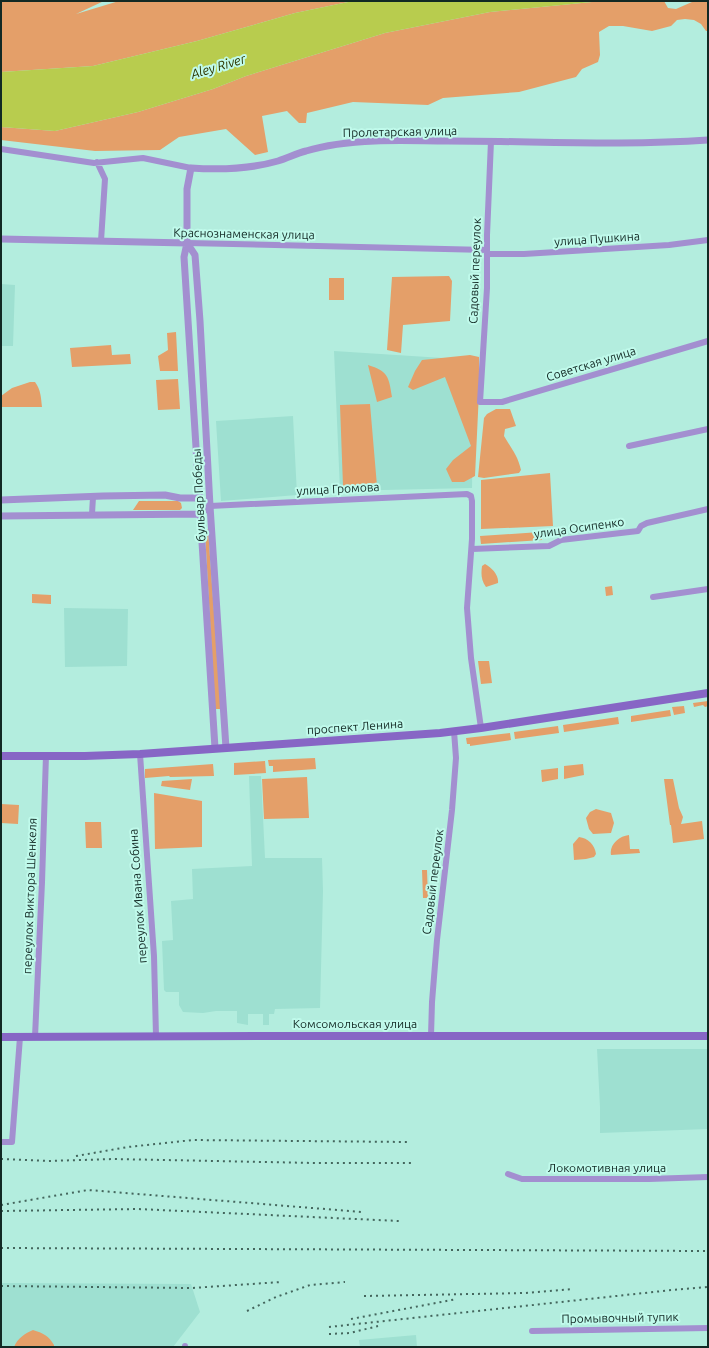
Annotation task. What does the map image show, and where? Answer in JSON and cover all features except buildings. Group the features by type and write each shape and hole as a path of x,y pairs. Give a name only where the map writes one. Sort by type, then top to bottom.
{"main road":[{"name":"проспект Ленина","path":"1,756 85,756 140,754 394,737 481,728 708,693"},
{"name":"Комсомольская улица","path":"1,1037 708,1036"}],"street":[{"name":"Пролетарская улица","path":"1,149 97,162 143,158 191,168 208,169 239,168 277,161 306,151 340,144 377,141 491,141 591,144 708,140"},
{"name":"Садовый переулок","path":"480,402 487,288 491,141"},
{"path":"97,162 106,179 100,241"},
{"name":"бульвар Победы","path":"191,168 187,190 187,243 184,254 187,321 215,748"},
{"name":"Краснознаменская улица","path":"1,239 279,246 458,248 487,252"},
{"name":"улица Пушкина","path":"487,252 524,254 669,245 708,240"},
{"name":"бульвар Победы","path":"187,243 195,255 226,748"},
{"path":"187,321 200,321"},
{"name":"Советская улица","path":"480,402 502,402 708,342"},
{"path":"191,372 203,372"},
{"path":"628,446 708,429"},
{"name":"улица Громова","path":"210,506 467,494 471,496 472,500 472,549"},
{"path":"1,500 165,495 180,498 199,498 210,506 200,514 1,516"},
{"path":"92,514 93,497"},
{"name":"улица Осипенко","path":"472,549 549,546 561,540 638,530 641,526 647,523 708,509"},
{"path":"472,549 467,608 472,665 481,728"},
{"path":"653,597 708,589"},
{"name":"Садовый переулок","path":"431,1036 437,940 454,782 456,744 454,731"},
{"name":"переулок Ивана Собина","path":"140,754 154,956 156,1036"},
{"name":"переулок Виктора Шенкеля","path":"35,1037 46,756"},
{"path":"1,1142 12,1142 20,1037"},
{"name":"Локомотивная улица","path":"508,1174 522,1179 649,1179 708,1177"},
{"name":"Промывочный тупик","path":"532,1331 708,1328"}],"shaded area":[{"path":"1,1 104,1 76,14 119,1 353,1 295,13 197,41 93,66 1,72"},
{"path":"602,1 664,1 668,8 676,9 692,2 708,1 708,31 706,31 701,24 694,20 685,19 677,20 671,26 652,31 623,26 609,26 599,32 600,55 598,62 582,69 576,77 519,92 443,98 428,105 353,102 307,113 306,123 299,123 287,111 262,116 268,152 255,155 226,129 179,137 160,150 95,151 1,140 1,127 55,131 138,112 213,89 246,76 385,33 490,12"},
{"path":"449,276 452,281 450,321 403,325 401,353 387,350 392,277"},
{"path":"329,278 344,278 344,300 329,300"},
{"path":"1,284 15,285 13,346 1,346"},
{"path":"176,332 178,371 160,371 158,356 168,350 167,333"},
{"path":"111,345 112,355 130,354 131,364 72,367 70,348"},
{"path":"334,351 474,360 472,488 340,491"},
{"path":"470,355 479,357 475,476 464,482 452,482 446,469 453,460 471,446 445,377 413,390 408,387 422,360"},
{"path":"368,365 384,372 390,384 392,397 377,402"},
{"path":"178,379 180,409 158,410 156,380"},
{"path":"30,382 35,382 38,388 42,407 2,407 1,396 12,388"},
{"path":"370,404 377,486 343,486 340,405"},
{"path":"496,409 510,409 516,426 505,429 504,436 516,456 521,470 519,473 484,478 478,477 484,418 487,414"},
{"path":"293,416 297,495 221,501 216,421"},
{"path":"550,473 553,526 481,529 481,480"},
{"path":"139,501 178,501 181,503 182,508 180,510 133,510"},
{"path":"208,529 221,709 215,709 205,532"},
{"path":"540,532 542,540 481,544 480,536"},
{"path":"485,564 494,572 498,580 498,583 486,587 482,579 482,566"},
{"path":"612,586 613,595 606,596 605,587"},
{"path":"32,594 51,595 51,604 32,603"},
{"path":"64,608 128,609 127,666 65,667"},
{"path":"478,661 489,661 492,683 481,684"},
{"path":"708,701 708,706 705,707 703,705 694,707 693,703"},
{"path":"684,706 685,713 674,715 672,707"},
{"path":"670,710 671,716 631,722 631,716"},
{"path":"618,717 619,724 564,732 563,725"},
{"path":"558,726 559,733 515,739 514,732"},
{"path":"510,733 511,740 470,746 470,744 467,744 466,738"},
{"path":"315,758 316,769 273,772 273,766 269,766 268,760"},
{"path":"265,761 266,773 234,775 234,763"},
{"path":"213,764 214,776 169,776 145,778 145,769"},
{"path":"583,764 584,775 564,779 564,766"},
{"path":"558,768 558,779 542,782 541,770"},
{"path":"249,776 261,776 265,858 322,858 323,891 320,1008 275,1009 274,1014 269,1014 269,1025 263,1025 263,1014 248,1014 248,1025 237,1023 237,1011 216,1011 203,1013 183,1012 179,1005 179,992 166,992 164,990 162,941 173,940 171,901 193,899 192,869 252,866"},
{"path":"307,777 309,818 264,819 262,779"},
{"path":"192,779 190,790 161,786 162,781"},
{"path":"664,779 673,779 679,808 683,817 681,824 702,821 704,839 673,843"},
{"path":"154,793 202,801 202,847 155,849"},
{"path":"1,804 19,805 18,824 1,823"},
{"path":"596,809 611,813 614,823 611,833 593,834 589,829 586,818 590,812"},
{"path":"85,822 101,822 102,848 86,848"},
{"path":"629,835 630,849 639,849 640,853 611,855 613,845 618,839"},
{"path":"579,837 588,840 593,845 596,854 594,857 574,860 573,844"},
{"path":"422,870 427,870 428,898 423,898"},
{"path":"597,1049 708,1049 708,1129 600,1133"},
{"path":"1,1283 191,1284 200,1312 173,1347 1,1347"},
{"path":"33,1330 48,1337 54,1347 14,1347 17,1341"},
{"path":"416,1335 417,1347 360,1347 359,1340"}],"water":[{"name":"Aley River","path":"353,1 602,1 490,12 385,33 246,76 213,89 138,112 55,131 1,127 1,72 93,66 197,41 295,13"}],"railway":[{"path":"76,1156 128,1147 193,1140 407,1142"},
{"path":"1,1159 48,1161 114,1159 315,1163 411,1163"},
{"path":"1,1205 88,1190 362,1212"},
{"path":"1,1211 138,1209 399,1221"},
{"path":"1,1248 708,1251"},
{"path":"1,1286 192,1288 281,1282"},
{"path":"247,1311 276,1297 310,1285 345,1282"},
{"path":"329,1327 708,1287"},
{"path":"364,1296 526,1293 573,1289"},
{"path":"351,1319 457,1299"},
{"path":"329,1334 350,1333 378,1326"}]}
